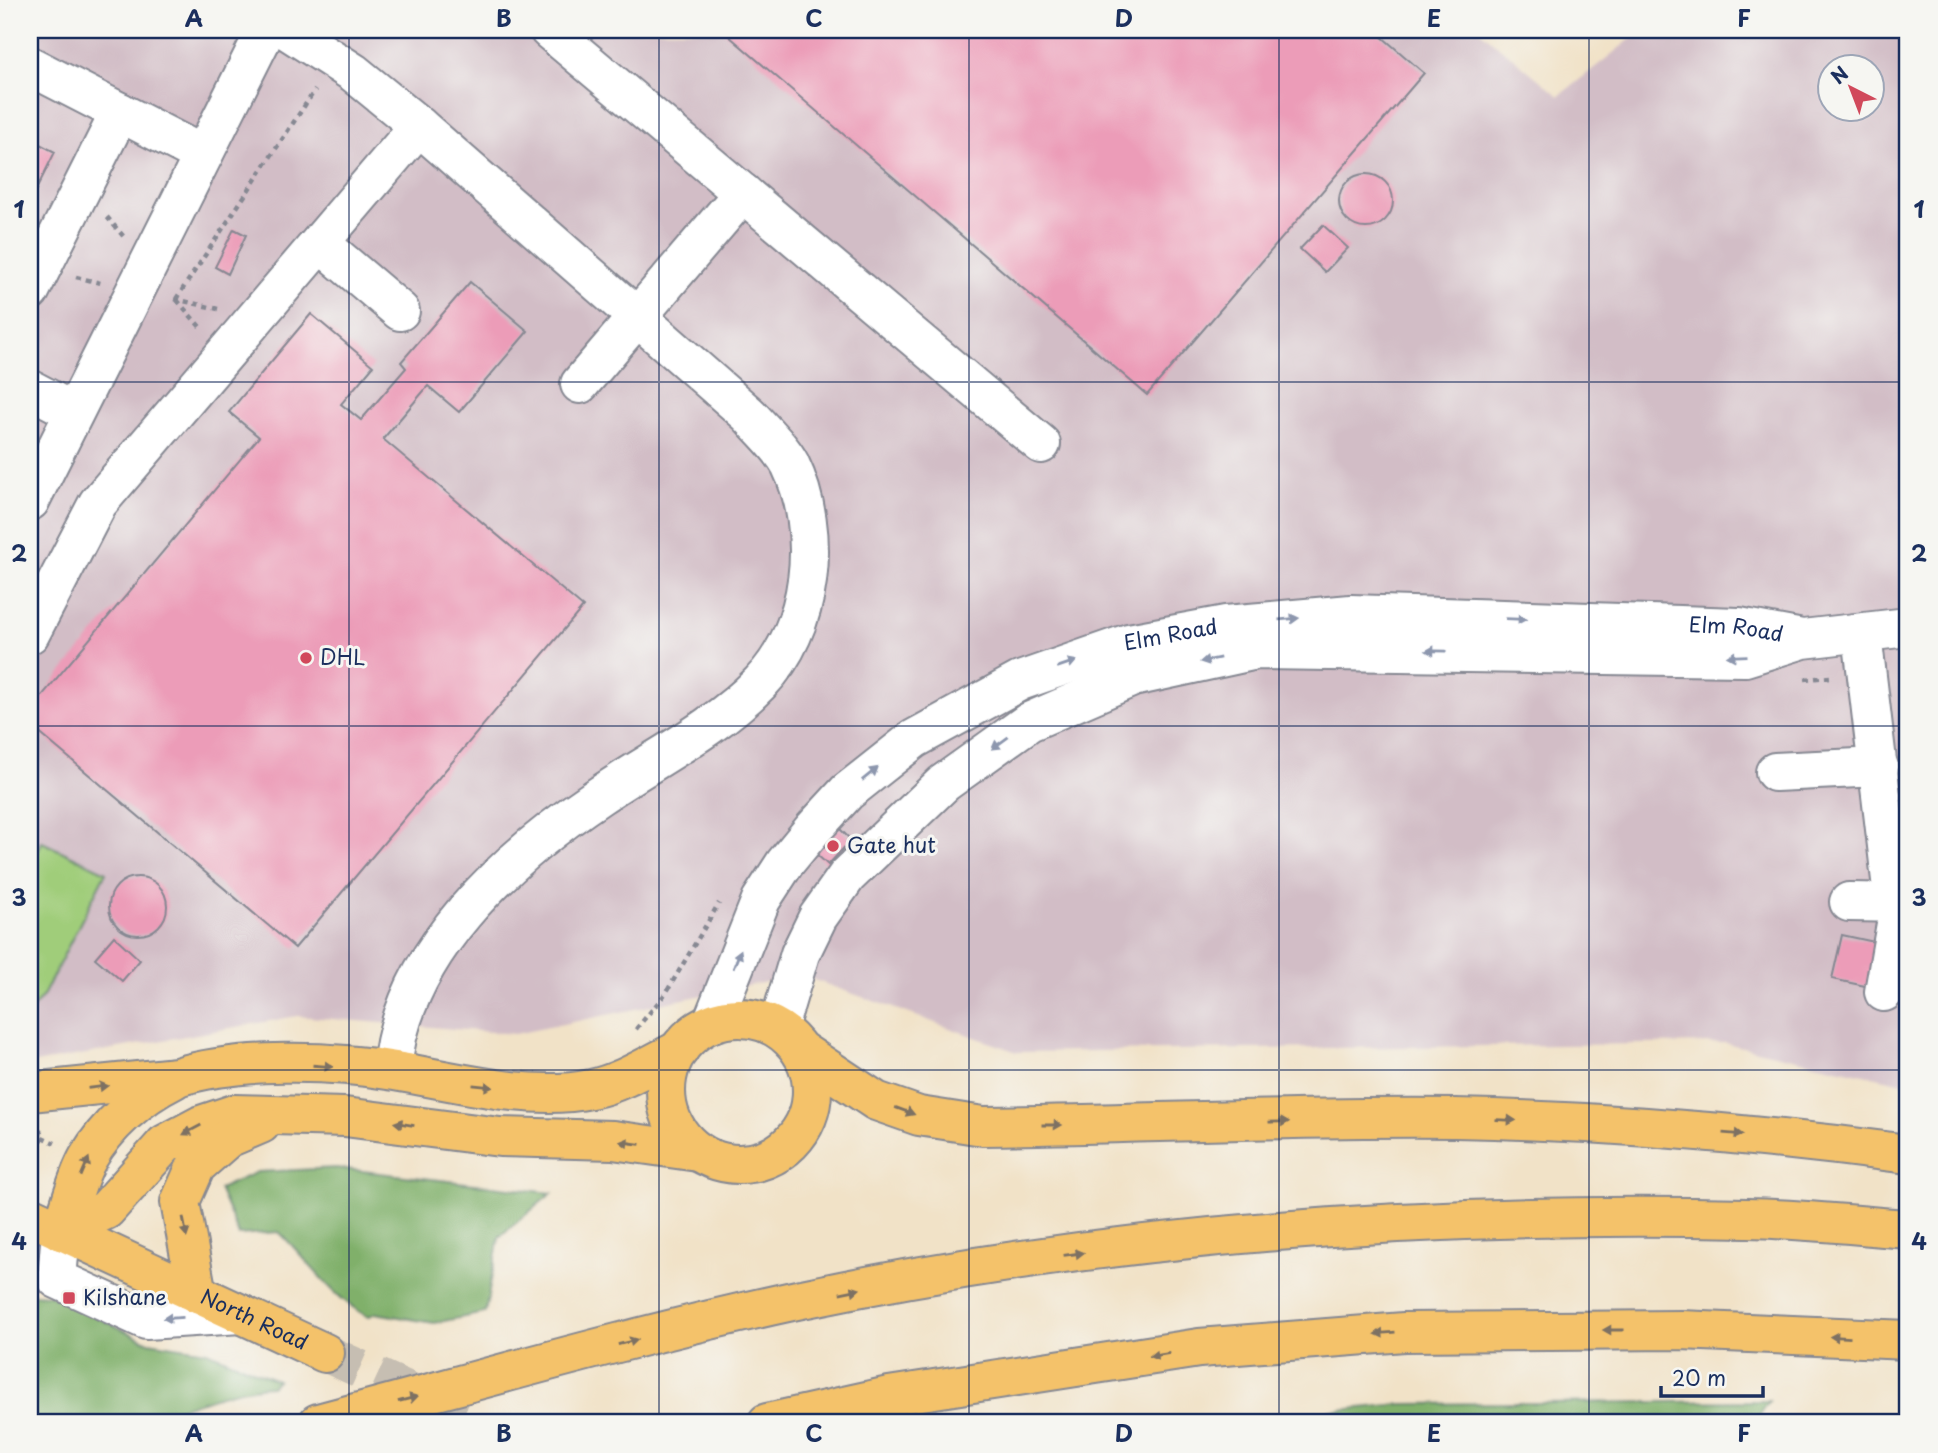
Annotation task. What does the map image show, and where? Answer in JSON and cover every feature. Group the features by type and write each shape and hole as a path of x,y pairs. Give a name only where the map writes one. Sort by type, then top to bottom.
{"main road":[{"path":"698,1152 679,1134 668,1112 666,1090 669,1069 679,1050 693,1034 712,1023 734,1018 757,1019 876,1101 919,1116 983,1126 1454,1118 1631,1125 1808,1140 1908,1154"},
{"path":"46,1223 106,1210 165,1144 201,1125 234,1114 345,1117 500,1137 613,1140 698,1152 721,1162 746,1164 770,1158 790,1144 806,1123 813,1099 811,1074 790,1040"},
{"path":"30,1093 177,1077 200,1070 298,1064 392,1070 465,1084 569,1092 613,1082 679,1050"},
{"path":"46,1223 88,1158 127,1112 155,1089 177,1077"},
{"path":"197,1294 180,1202 196,1166 228,1138 282,1115"},
{"path":"318,1423 566,1357 797,1300 964,1269 1174,1240 1383,1224 1575,1216 1751,1218 1908,1229"},
{"name":"North Road","path":"46,1223 325,1353"},
{"path":"767,1423 889,1396 1186,1350 1404,1332 1681,1330 1908,1340"}],"street":[{"path":"30,501 266,30"},
{"path":"287,30 335,60 419,126 749,415 789,464 806,519 808,573 794,635 761,682 712,723 599,795 551,831 489,884 446,936 402,1013 395,1038 392,1070"},
{"path":"549,30 1041,444"},
{"path":"30,66 203,155"},
{"path":"30,291 120,113"},
{"path":"30,634 98,503 419,126"},
{"path":"580,384 743,193"},
{"path":"320,243 400,311"},
{"path":"30,389 74,412"},
{"name":"Elm Road","path":"712,1023 761,900 785,863 847,792 914,739 1020,681 1068,664 1129,643 1214,627 1351,614 1739,627 1803,639"},
{"name":"Elm Road","path":"790,1040 800,954 818,917 847,876 944,783 1029,722 1133,677 1256,650 1745,657 1803,639 1908,627"},
{"path":"1862,634 1891,880 1904,902 1884,992"},
{"path":"1775,772 1879,767"},
{"path":"1849,902 1904,902"},
{"path":"30,1266 46,1223"},
{"path":"46,1223 57,1279 146,1320 241,1314"}],"path":[{"path":"176,299 335,60"},
{"path":"1798,680 1837,677"}],"shaded area":[{"path":"30,30 1479,30 1559,96 1642,30 1908,30 1908,1084 1725,1043 1017,1052 800,975 515,1034 297,1016 30,1064"}],"green space":[{"path":"42,842 106,872 43,996 30,1011 30,867"},
{"path":"336,1168 552,1193 499,1237 485,1313 434,1323 375,1313 368,1317 330,1288 279,1232 239,1235 219,1189 257,1172"},
{"path":"30,1294 51,1295 149,1342 207,1351 277,1380 271,1386 233,1392 136,1420 96,1424 30,1423"},
{"path":"1769,1401 1754,1423 1204,1423 1401,1404"}],"building":[{"path":"722,30 1374,30 1424,73 1147,395"},
{"path":"30,139 55,152 30,202"},
{"path":"1366,174 1385,182 1393,201 1385,220 1366,228 1347,220 1339,201 1347,182"},
{"path":"1323,225 1348,248 1325,272 1300,249"},
{"path":"234,229 246,235 228,274 215,267"},
{"name":"DHL","path":"470,282 528,331 459,412 428,386 383,439 583,607 295,948 30,725 30,710 259,437 229,412 311,314 373,366 341,404 361,420 406,368 401,362"},
{"name":"Gate hut","path":"839,828 851,840 828,865 815,853"},
{"path":"30,832 37,835 30,849"},
{"path":"132,877 144,877 159,885 167,900 167,912 159,927 144,935 132,935 117,927 109,912 109,900 117,885"},
{"path":"1842,935 1879,943 1870,987 1832,979"},
{"path":"114,936 140,960 122,981 95,958"}],"tunnel":[{"path":"325,1353 480,1423"}],"place":[{"name":"DHL","path":"306,658"},
{"name":"Gate hut","path":"833,846"},
{"name":"Kilshane","path":"69,1298"}]}
